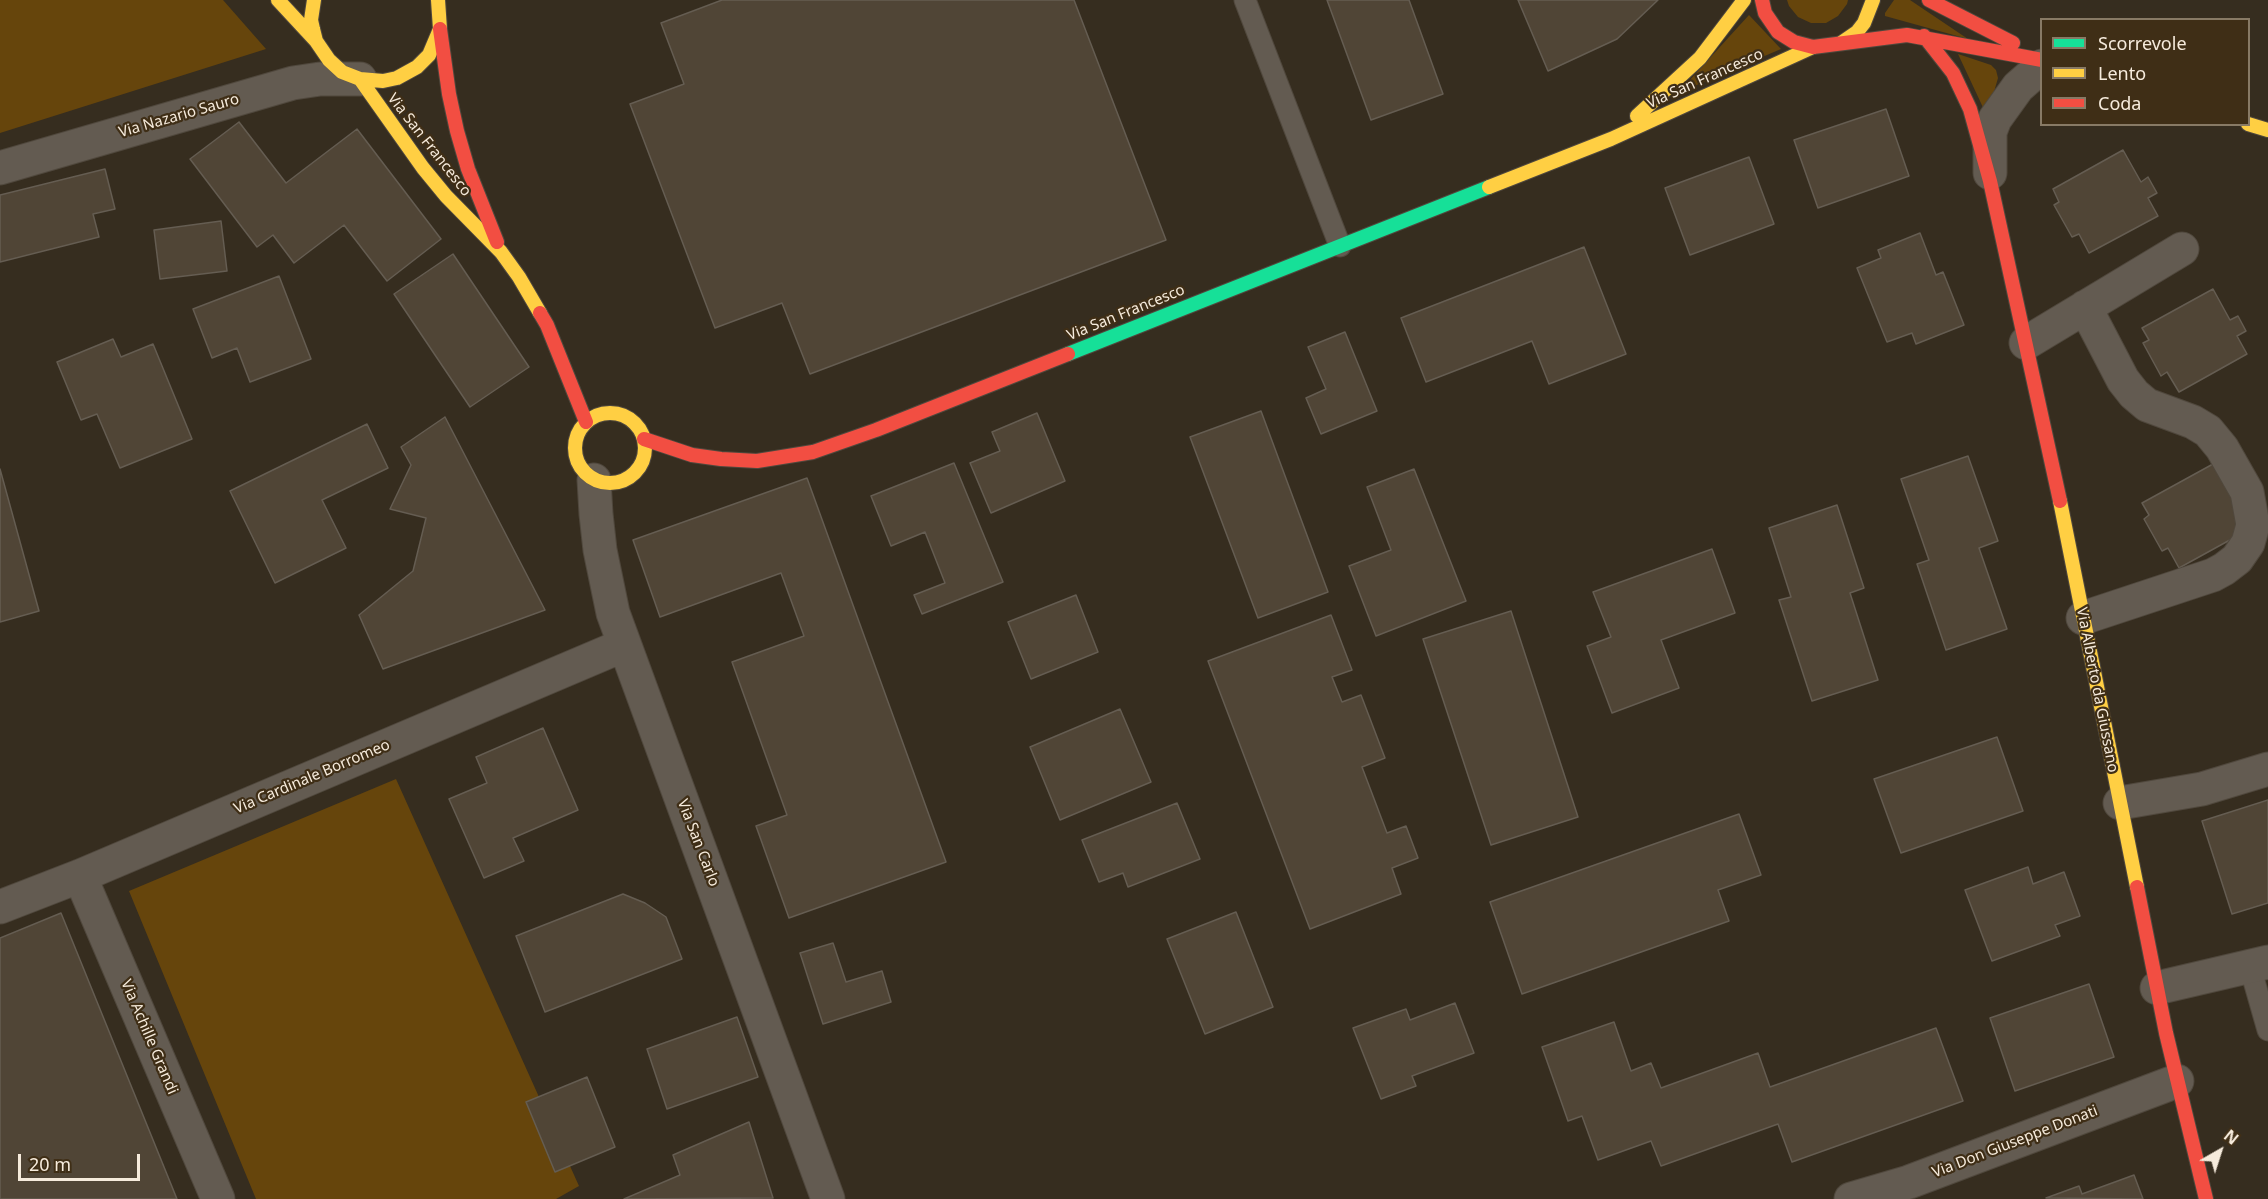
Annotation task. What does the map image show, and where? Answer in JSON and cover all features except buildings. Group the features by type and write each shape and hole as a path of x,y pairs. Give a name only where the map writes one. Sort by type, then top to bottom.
{"street":[{"path":"278,0 316,41 329,60 342,72 360,80 383,81 397,78 417,67 429,54 440,29"},
{"path":"314,0 311,20 316,41"},
{"name":"Via San Francesco","path":"438,0 449,94 457,131 468,169 501,252"},
{"name":"Via San Francesco","path":"1611,139 1668,90 1700,58 1744,0"},
{"path":"1762,0 1765,14 1778,32 1794,42 1813,47 1899,35 1924,36 2031,57"},
{"path":"1841,43 1857,32 1864,23 1873,0"},
{"path":"1929,0 2031,57"},
{"name":"Via Alberto da Giussano","path":"1924,36 1953,73 1970,109 1990,181 2083,618 2157,988 2206,1199"},
{"name":"Via San Francesco","path":"644,439 692,455 721,459 757,461 813,452 876,430 1611,139 1813,47"},
{"name":"Via Alberto da Giussano","path":"1990,181 1990,132 1995,119 2010,98 2031,57"},
{"name":"Via San Francesco","path":"360,80 438,187 501,252 533,298 547,325 586,422"},
{"name":"Via Nazario Sauro","path":"0,168 293,83 360,80"},
{"path":"2250,125 2268,130"},
{"path":"2026,343 2182,249"},
{"path":"2083,618 2213,575 2237,559 2248,543 2253,525 2247,492 2222,447 2208,431 2193,422 2147,405 2134,393 2123,380 2085,307"},
{"path":"612,413 626,417 637,426 644,439 644,455 638,470 626,479 610,483 594,480 585,473 575,454 575,442 579,432 586,422 598,415 612,413"},
{"name":"Via San Carlo","path":"594,480 604,573 613,613 768,1030 828,1199"},
{"name":"Via Cardinale Borromeo","path":"0,907 80,876 624,645"},
{"path":"2120,803 2202,789 2268,769"},
{"name":"Via Achille Grandi","path":"80,876 218,1199"},
{"path":"2157,988 2259,964"},
{"name":"Via Don Giuseppe Donati","path":"1851,1199 1910,1182 2177,1081"}],"lane":[{"path":"1245,0 1340,246"},
{"path":"2259,964 2268,1030"}],"shaded area":[{"path":"0,0 223,0 266,49 0,133"},
{"path":"1787,0 1848,0 1838,16 1826,23 1811,23 1798,17"},
{"path":"1894,0 1910,0 1968,39 1885,16"},
{"path":"1749,15 1781,49 1678,93"},
{"path":"1958,54 1991,65 1996,70 1998,78 1987,116"},
{"path":"396,779 579,1186 556,1199 256,1199 129,891"}],"traffic: fast":[{"path":"1068,354 1489,187"}],"traffic: slow":[{"path":"278,0 316,41"},
{"path":"314,0 311,20 313,29 316,41 329,60 342,72 360,79 383,81 397,78 417,67 429,55 440,29 438,0"},
{"path":"1637,116 1700,58 1744,0"},
{"path":"1841,43 1857,32 1864,23 1873,0"},
{"path":"1489,187 1611,139 1813,47"},
{"path":"360,79 423,168 446,196 501,252 540,313"},
{"path":"2250,125 2268,130"},
{"path":"610,413 623,416 635,423 642,435 645,448 642,461 635,473 623,480 610,483 597,480 585,473 578,461 575,448 578,435 585,423 597,416 610,413"},
{"path":"2060,501 2137,887"}],"traffic: jam":[{"path":"1762,0 1765,13 1778,32 1794,42 1813,47 1907,35 2040,60"},
{"path":"1929,0 2013,43"},
{"path":"440,29 449,94 457,131 468,169 497,242"},
{"path":"1924,36 1953,73 1970,109 1990,181 2060,501"},
{"path":"540,313 586,422"},
{"path":"644,439 692,455 721,459 757,461 813,452 876,430 1068,354"},
{"path":"2137,887 2166,1033 2206,1199"}]}
